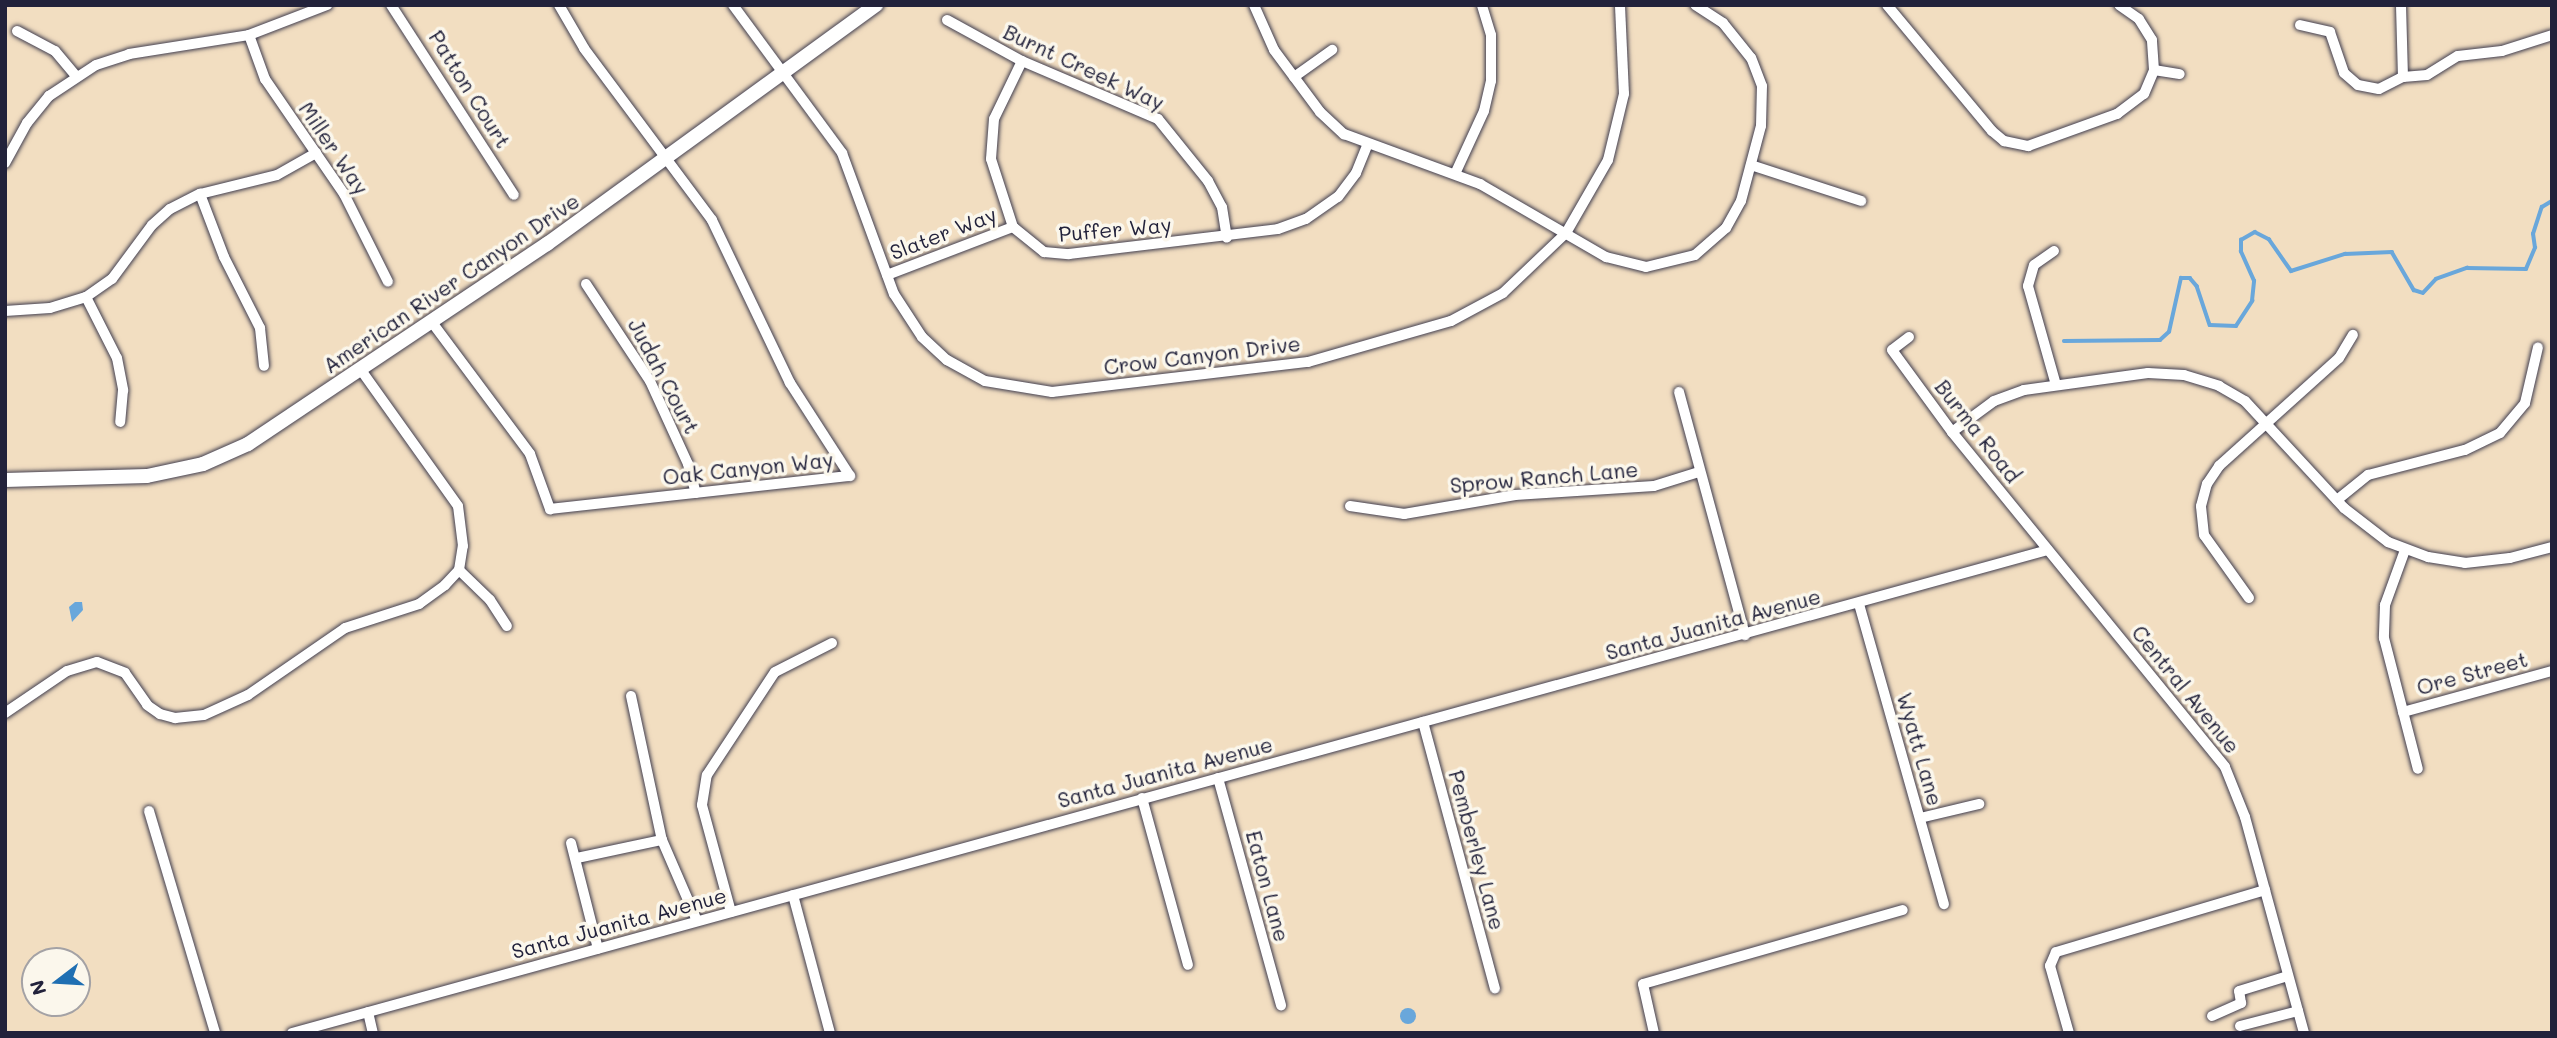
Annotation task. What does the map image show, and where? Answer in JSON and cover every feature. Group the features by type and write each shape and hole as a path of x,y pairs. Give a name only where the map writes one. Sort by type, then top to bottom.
{"main road":[{"name":"American River Canyon Drive","path":"5,480 128,478 203,464 256,439 361,370 667,158 785,75 876,5"}],"street":[{"path":"5,163 38,109 76,76 129,54 249,35 327,5"},
{"name":"Patton Court","path":"391,5 514,195"},
{"path":"559,5 584,48 667,158"},
{"name":"Crow Canyon Drive","path":"733,5 829,133 853,175 887,275 911,324 947,360 1001,386 1052,392 1284,367 1423,331 1503,293 1566,233 1595,187 1619,122 1625,74 1620,5"},
{"path":"1254,5 1266,35 1294,77 1331,124 1367,146 1455,174 1503,195 1625,264 1656,267 1686,259 1712,243 1732,220 1751,166 1763,116 1759,76 1730,30 1695,5"},
{"path":"1455,174 1484,111 1491,81 1491,35 1482,5"},
{"path":"1887,5 1992,131 2016,145 2043,143 2126,110 2144,94 2154,70 2155,54 2147,29 2119,5"},
{"path":"2401,5 2403,77"},
{"name":"Burnt Creek Way","path":"947,20 1022,61 1140,109 1166,126 1218,198 1227,238"},
{"path":"2300,25 2330,33 2340,66 2358,85 2379,89 2403,77 2427,75 2458,56 2502,51 2552,35"},
{"path":"17,31 55,51 76,76"},
{"name":"Miller Way","path":"249,35 265,79 365,229 388,282"},
{"path":"1294,77 1332,50"},
{"path":"1013,227 993,169 990,139 998,110 1022,61"},
{"path":"2154,70 2179,74"},
{"name":"Puffer Way","path":"1013,227 1037,249 1060,255 1227,238 1278,229 1322,209 1350,181 1367,146"},
{"path":"5,311 50,308 86,297 117,273 158,219 200,194 277,175 316,153"},
{"name":"Oak Canyon Way","path":"431,321 530,454 542,477 550,509 850,476 790,383 722,237 667,158"},
{"path":"1751,166 1861,201"},
{"path":"200,194 224,257 254,313 264,366"},
{"name":"Slater Way","path":"887,275 1013,227"},
{"path":"2053,251 2034,265 2028,286 2056,385"},
{"name":"Judah Court","path":"586,284 650,381 688,464 696,493"},
{"path":"86,297 117,358 123,390 120,422"},
{"path":"2249,598 2210,548 2201,506 2214,472 2339,358 2353,335"},
{"name":"Burma Road","path":"1909,337 1892,350 1952,432 2048,550"},
{"path":"2337,500 2376,471 2465,450 2500,433 2525,403 2538,347"},
{"path":"5,713 67,671 97,662 125,673 147,705 160,714 175,718 204,715 248,695 353,624 426,601 459,570 464,538 455,499 361,370"},
{"path":"1952,432 1994,401 2056,385 2148,373 2184,374 2232,393 2267,422 2337,500 2372,532 2405,550 2465,563 2510,558 2552,547"},
{"path":"1679,391 1745,635"},
{"name":"Sprow Ranch Lane","path":"1350,506 1404,514 1515,495 1654,486 1699,472"},
{"name":"Santa Juanita Avenue","path":"292,1033 2048,550"},
{"name":"Central Avenue","path":"2048,550 2225,767 2265,890 2304,1033"},
{"path":"2405,550 2389,589 2384,621 2418,769"},
{"path":"459,570 490,600 507,626"},
{"name":"Wyatt Lane","path":"1859,604 1944,904"},
{"path":"731,912 702,805 707,775 775,672 832,643"},
{"name":"Ore Street","path":"2403,712 2552,671"},
{"path":"631,696 662,840 697,921"},
{"name":"Pemberley Lane","path":"1423,722 1495,988"},
{"name":"Eaton Lane","path":"1218,778 1281,1005"},
{"path":"1142,798 1188,965"},
{"path":"1920,818 1979,804"},
{"path":"149,810 215,1033"},
{"path":"578,858 662,840"},
{"path":"571,843 578,858 598,949"},
{"path":"2069,1033 2050,966 2056,952 2265,890"},
{"path":"793,895 830,1033"},
{"path":"1654,1033 1643,984 1903,910"},
{"path":"2211,1016 2241,1003 2239,991 2288,976"},
{"path":"2240,1026 2298,1011"},
{"path":"368,1012 373,1033"}],"water":[{"path":"75,602 82,602 83,610 72,622 69,607"},
{"path":"1408,1008 1416,1016 1408,1024 1400,1016"}],"waterway":[{"path":"2064,341 2160,340 2169,332 2181,278 2190,278 2197,286 2210,325 2236,326 2252,301 2254,281 2241,252 2241,240 2255,232 2269,239 2291,271 2345,254 2392,252 2414,290 2423,293 2436,279 2467,268 2526,269 2535,248 2533,234 2542,207 2552,201"}]}
